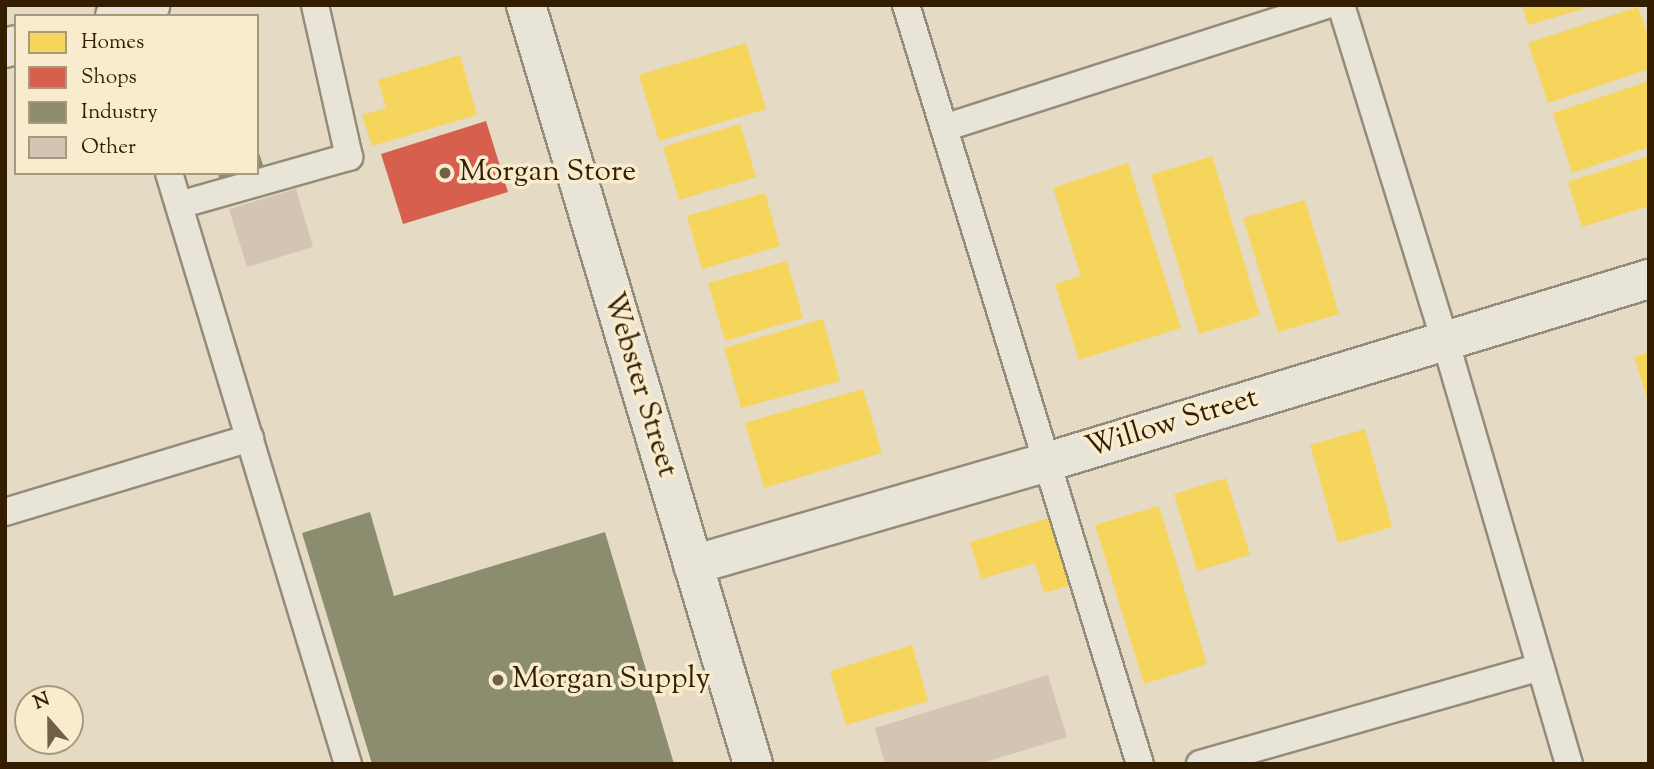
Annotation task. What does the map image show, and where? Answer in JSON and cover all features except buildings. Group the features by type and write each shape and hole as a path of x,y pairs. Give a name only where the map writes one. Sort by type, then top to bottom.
{"street":[{"name":"Webster Street","path":"526,5 753,764"},
{"name":"Willow Street","path":"693,565 1047,462 1649,279"}],"lane":[{"path":"179,205 349,157 315,5"},
{"path":"906,5 1140,764"},
{"path":"944,128 1326,5"},
{"path":"1341,5 1445,341 1569,764"},
{"path":"170,175 348,764"},
{"path":"5,512 250,438"},
{"path":"1200,764 1540,667"}],"place":[{"name":"Morgan Store","path":"445,173"},
{"name":"Morgan Supply","path":"498,680"}]}
